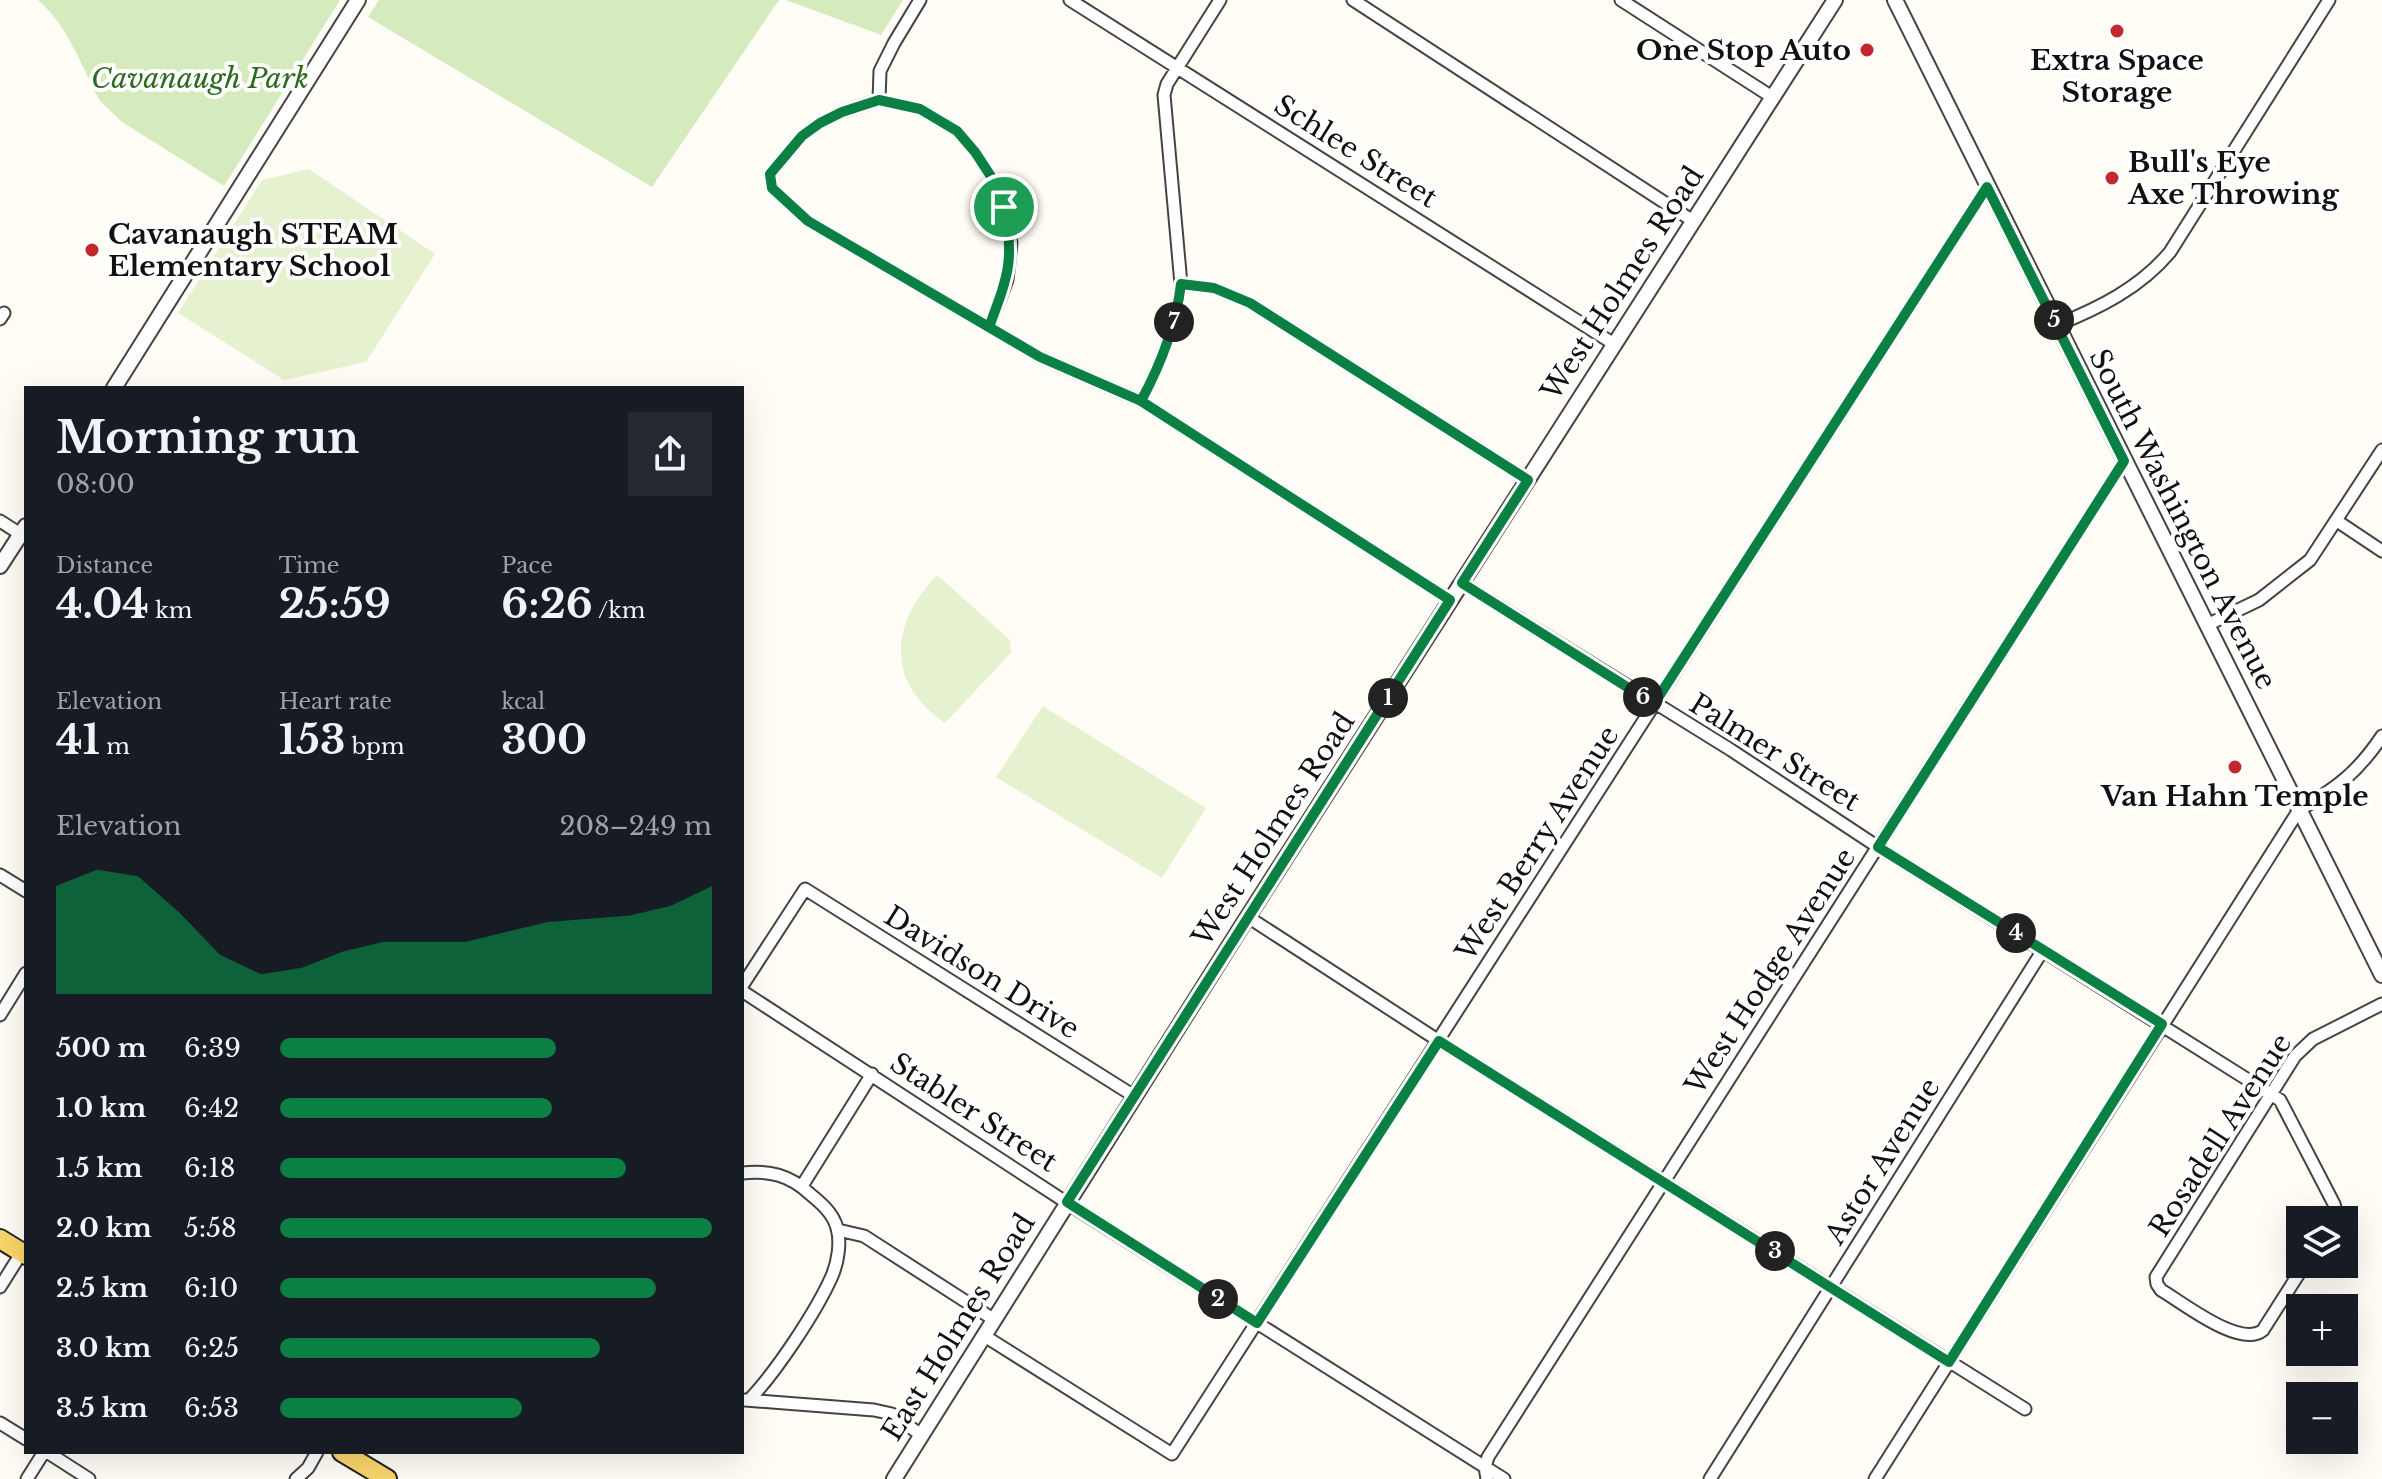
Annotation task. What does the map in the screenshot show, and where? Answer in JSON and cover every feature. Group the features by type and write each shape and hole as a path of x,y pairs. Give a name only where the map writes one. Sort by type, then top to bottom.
{"main road":[{"path":"0,1239 24,1253"},
{"path":"345,1454 387,1479"}],"street":[{"path":"115,386 358,0"},
{"path":"879,100 880,71 920,0"},
{"name":"Schlee Street","path":"1070,0 1614,344"},
{"path":"1141,401 1157,371 1178,312 1181,284 1164,95 1167,84 1220,0"},
{"path":"1353,0 1693,221"},
{"path":"1621,0 1772,97"},
{"name":"West Holmes Road","path":"1067,1202 1835,0"},
{"name":"South Washington Avenue","path":"1895,0 2382,975"},
{"path":"2057,325 2118,297 2157,268 2329,0"},
{"path":"989,327 1007,280 1011,243 1004,207 994,181 957,131 920,109 879,100 842,112 802,136 770,174 772,188 808,221 1040,357 1141,401 1450,600"},
{"name":"West Berry Avenue","path":"983,1335 1172,1454 1987,187"},
{"path":"1181,284 1214,288 1250,303 1528,480"},
{"path":"2207,625 2259,600 2310,560 2382,450"},
{"name":"West Hodge Avenue","path":"1486,1473 1505,1430 2124,461"},
{"path":"0,521 24,533 0,566"},
{"path":"2337,521 2382,551"},
{"name":"Palmer Street","path":"1462,583 1731,750 1878,847 2271,1094 2284,1105 2329,1206"},
{"path":"1875,1479 2299,810 2351,776 2382,736"},
{"path":"0,875 24,890"},
{"name":"Davidson Drive","path":"744,985 805,889 1134,1096"},
{"path":"1248,917 1439,1041 2025,1409"},
{"name":"Astor Avenue","path":"1710,1479 2043,950"},
{"path":"0,1015 24,976"},
{"name":"Stabler Street","path":"744,989 1486,1473 1504,1479"},
{"name":"Rosadell Avenue","path":"2296,1278 2263,1330 2257,1336 2249,1337 2223,1328 2161,1290 2156,1277 2304,1046 2382,1004"},
{"path":"802,1186 872,1074"},
{"path":"744,1173 769,1171 802,1186 822,1204 838,1230 838,1256 831,1276 785,1354 745,1400"},
{"name":"East Holmes Road","path":"894,1479 1067,1202"},
{"path":"838,1230 864,1236 993,1319"},
{"path":"0,1287 24,1253"},
{"path":"745,1400 874,1410 892,1414 921,1435"},
{"path":"0,1423 24,1438"},
{"path":"27,1479 44,1454"},
{"path":"48,1454 89,1479"},
{"path":"296,1479 308,1468 316,1454"}],"green space":[{"name":"Cavanaugh Park","path":"38,0 340,0 224,186 122,122 100,101 74,48 58,22"},
{"path":"379,0 779,0 652,187 368,17"},
{"path":"786,0 903,0 881,35"},
{"path":"309,169 435,254 366,362 284,380 178,313 262,180"},
{"path":"937,575 1010,640 1011,653 945,723 925,707 912,689 904,670 901,651 910,612"},
{"path":"1043,706 1206,808 1162,878 996,777"}],"place":[{"name":"Extra Space Storage","path":"2117,31"},
{"name":"One Stop Auto","path":"1867,50"},
{"name":"Bull's Eye Axe Throwing","path":"2112,178"},
{"name":"Cavanaugh STEAM Elementary School","path":"92,250"},
{"name":"Van Hahn Temple","path":"2235,767"}],"route":[{"path":"1004,207 994,181 957,131 920,109 879,100 820,123 802,136 770,174 772,188 808,221 1040,357 1141,401 1157,371 1178,312 1181,284 1214,288 1250,303 1528,480 1462,583 1654,704 1987,187 2124,461 1878,847 2162,1024 1949,1362 1439,1041 1257,1323 1067,1202 1450,600 1141,401 1056,362 1040,357 989,327 1007,280 1011,243 1004,207"}]}
